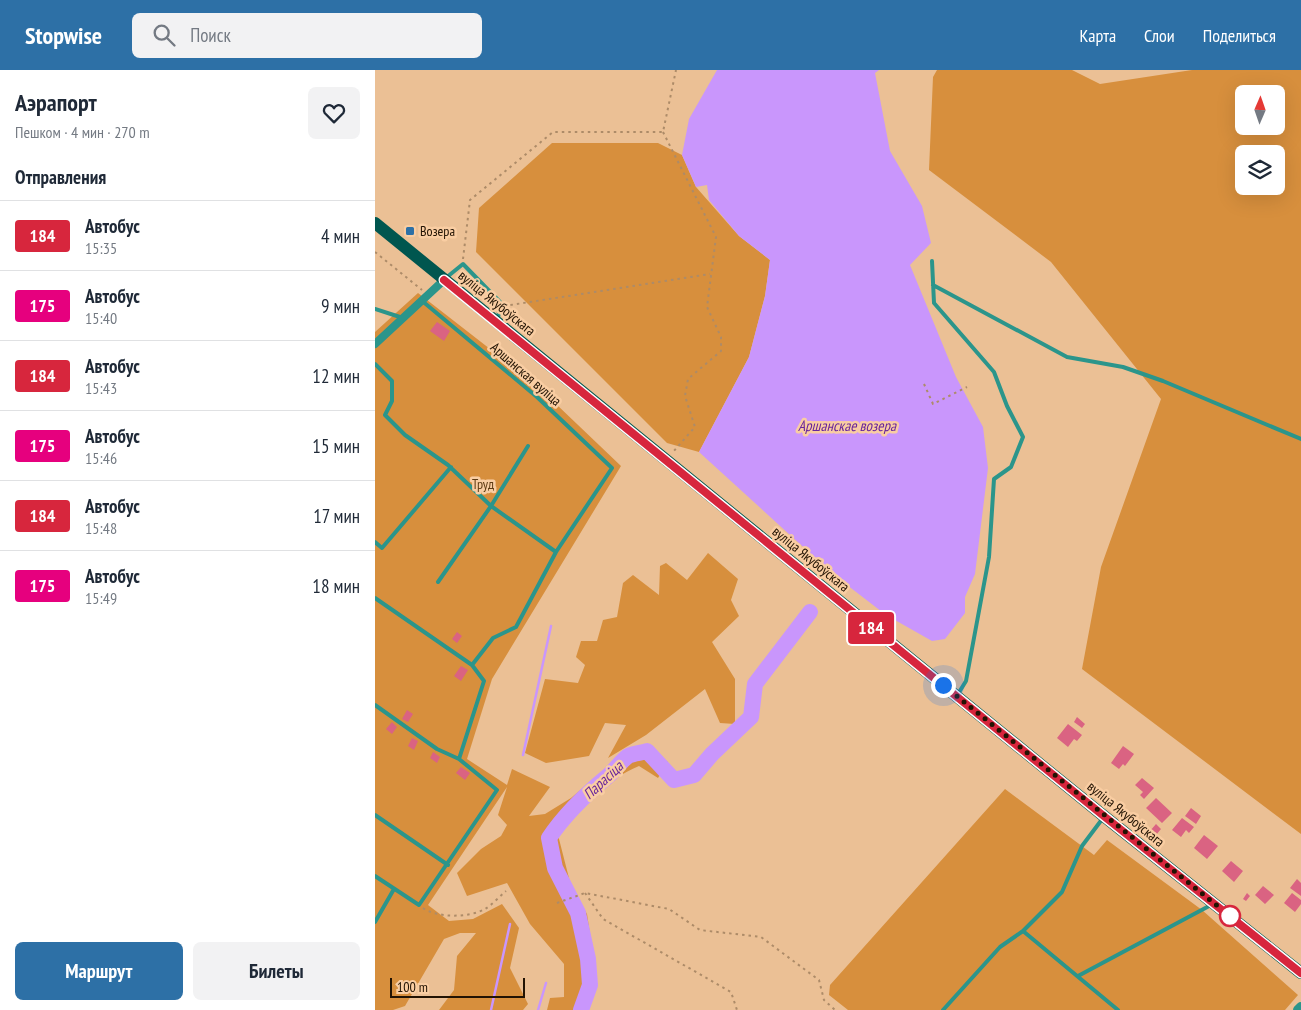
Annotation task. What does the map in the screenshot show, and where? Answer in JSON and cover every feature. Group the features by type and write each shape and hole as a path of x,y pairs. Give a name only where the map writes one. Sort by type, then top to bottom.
{"main road":[{"name":"вуліца Якубоўскага","path":"375,223 1105,817 1301,973"}],"street":[{"path":"375,344 444,280"},
{"path":"1298,1010 1301,1006"}],"lane":[{"path":"932,261 934,303 994,372 1007,406 1023,437 1011,467 994,479 987,567 966,681 957,696"},
{"path":"444,280 463,264 500,302 498,323"},
{"path":"933,285 1067,357 1123,368 1163,381 1301,439"},
{"name":"Аршанская вуліца","path":"421,300 537,397 612,468 556,552"},
{"path":"375,309 403,318"},
{"path":"375,364 392,381 392,401 385,416 405,435 451,467 491,506 556,552 515,627 493,638 472,665"},
{"path":"438,582 491,506 528,446"},
{"path":"375,542 381,548 451,467"},
{"path":"375,598 472,665 484,681 459,759"},
{"path":"375,705 437,749 459,759 497,790 448,865 419,905 375,876"},
{"path":"375,814 448,865"},
{"path":"943,1010 1000,947 1023,931 1062,892 1082,846 1105,817"},
{"path":"375,922 394,889"},
{"path":"1078,976 1214,904"},
{"path":"1023,931 1118,1010"}],"path":[{"path":"666,459 695,427 685,396 688,379 721,351 721,337 707,307 716,237 663,132 676,70"},
{"path":"463,264 470,200 553,132 663,132"},
{"path":"375,252 428,294"},
{"path":"499,306 710,274"},
{"path":"924,384 933,404 967,387"},
{"path":"419,905 431,913 468,915 485,910 506,891"},
{"path":"557,903 585,893 669,909 700,930 761,936 819,980 824,1000 835,1010"},
{"path":"585,893 603,919 731,992 737,1010"}],"green space":[{"path":"937,70 1072,70 1100,84 1192,70 1301,70 1301,834 1082,669 1101,567 1161,399 1051,262 929,170 933,77"},
{"path":"552,143 658,143 682,155 696,187 739,236 770,260 765,296 749,357 699,452 667,443 476,252 479,208"},
{"name":"Труд","path":"418,293 534,383 621,466 492,679 467,759 507,785 512,769 550,787 529,816 545,814 571,798 624,753 647,747 668,762 658,778 639,766 616,779 595,796 558,835 571,886 587,914 595,967 586,977 576,1010 547,1010 550,998 564,997 564,964 530,924 507,883 467,896 457,873 481,849 501,836 507,825 498,815 507,787 428,905 449,921 473,919 502,904 519,928 510,968 528,1004 523,1010 439,1010 454,990 457,956 476,933 460,933 444,939 405,1006 393,1010 375,1010 375,332"},
{"path":"708,553 738,579 731,600 739,616 712,642 735,679 735,724 720,723 705,689 646,735 608,758 626,725 605,723 589,756 546,763 525,753 545,679 578,683 585,665 576,657 581,641 597,641 603,620 617,617 623,583 633,575 659,595 660,566 666,563 687,580"},
{"path":"1005,789 1094,855 1107,840 1202,910 1298,995 1285,1010 848,1010 829,995 830,985"}],"water":[{"name":"Аршанскае возера","path":"717,70 879,70 875,73 890,151 922,206 931,243 910,265 956,377 983,427 988,468 975,574 965,597 965,613 945,639 932,641 886,615 834,575 699,452 749,357 765,296 770,260 739,236 709,200 707,185 696,187 682,155 689,119"}],"building":[{"path":"437,322 450,331 444,341 430,331"},
{"path":"457,632 462,636 457,643 452,639"},
{"path":"461,666 468,670 461,681 454,676"},
{"path":"407,710 413,714 408,722 402,719"},
{"path":"1077,717 1085,724 1082,728 1074,722"},
{"path":"392,722 397,727 392,734 386,729"},
{"path":"1068,724 1082,735 1077,741 1074,739 1068,747 1057,738"},
{"path":"412,738 418,741 414,750 408,746"},
{"path":"1123,746 1134,754 1125,766 1123,764 1119,769 1111,763"},
{"path":"433,752 440,757 437,763 430,758"},
{"path":"461,767 470,773 465,780 456,773"},
{"path":"1142,778 1154,788 1144,799 1140,795 1143,792 1135,785"},
{"path":"1156,798 1172,813 1162,823 1146,808"},
{"path":"1191,808 1201,816 1196,824 1185,816"},
{"path":"1182,818 1194,827 1189,833 1186,830 1181,837 1172,830"},
{"path":"1156,824 1161,829 1156,835 1150,831"},
{"path":"1204,835 1218,846 1207,859 1194,848"},
{"path":"1231,861 1243,871 1234,882 1222,871"},
{"path":"1297,879 1301,883 1301,896 1290,888"},
{"path":"1263,886 1274,895 1265,904 1255,895"},
{"path":"1247,893 1250,896 1246,901 1243,899"},
{"path":"1292,893 1301,900 1301,904 1295,912 1284,903"}],"waterway":[{"name":"Парасіца","path":"581,1010 590,985 588,959 578,913 555,868 549,838 576,805 630,755 647,751 674,780 694,775 712,754 751,717 755,684 810,612"},
{"path":"523,755 551,626"},
{"path":"491,1010 510,924"},
{"path":"538,1010 546,983"}],"bus line":[{"name":"184","path":"444,280 1105,817 1301,973"}],"place":[{"name":"Возера","path":"410,231"}],"route":[{"path":"943,685 1230,916"}]}
